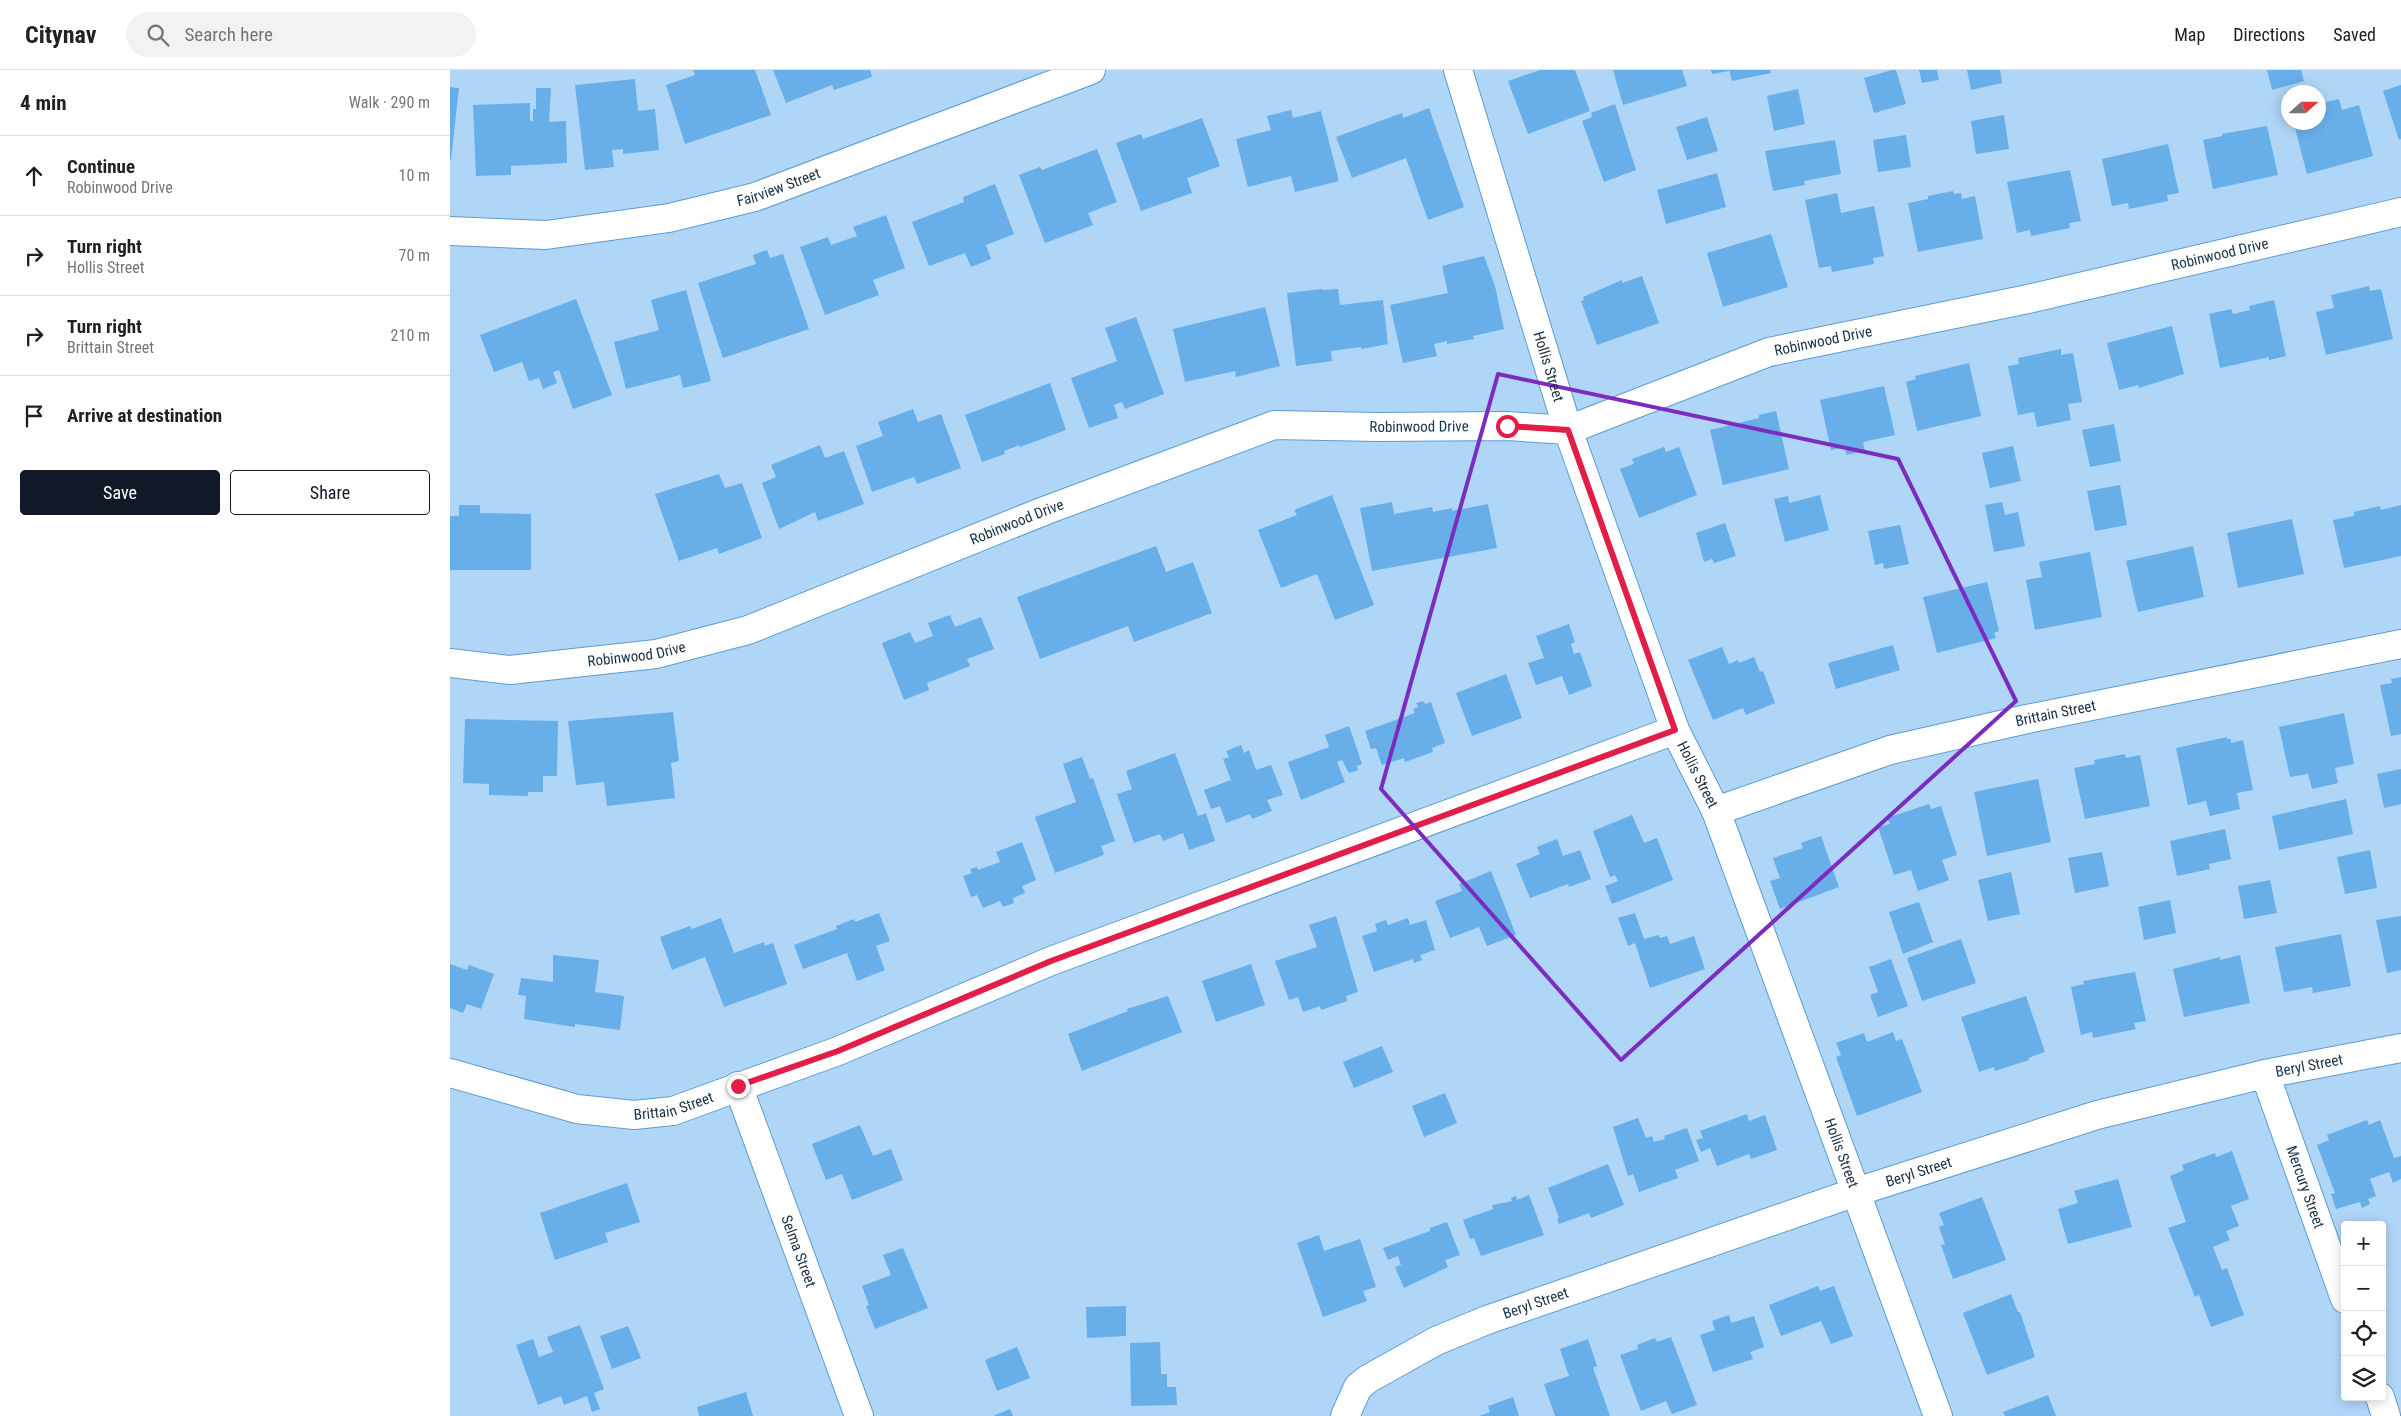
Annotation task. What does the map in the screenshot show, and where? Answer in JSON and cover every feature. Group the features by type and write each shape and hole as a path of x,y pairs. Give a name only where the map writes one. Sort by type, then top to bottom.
{"street":[{"name":"Fairview Street","path":"450,232 546,235 669,218 755,197 1091,70"},
{"name":"Hollis Street","path":"1458,70 1568,430 1675,730 1716,811 1938,1416"},
{"name":"Robinwood Drive","path":"450,663 510,670 656,654 748,630 1044,510 1274,425 1378,427 1507,426 1568,430 1769,352 2028,299 2401,212"},
{"name":"Brittain Street","path":"1716,811 1890,750 2036,717 2401,644"},
{"name":"Brittain Street","path":"450,1073 577,1109 634,1115 674,1111 838,1051 1051,961 1675,730"},
{"name":"Beryl Street","path":"1345,1416 1358,1387 1368,1379 1436,1340 1487,1320 1856,1192 2097,1116 2265,1074 2401,1048"},
{"name":"Mercury Street","path":"2265,1074 2341,1288"},
{"name":"Selma Street","path":"738,1086 859,1416"},
{"path":"2381,1401 2386,1416"}],"highlighted area":[{"path":"1498,374 1898,459 2016,701 1621,1060 1381,789"}],"building":[{"path":"693,70 755,70 771,115 685,144 666,85 695,75"},
{"path":"773,70 870,70 872,77 834,90 832,85 786,103"},
{"path":"1540,70 1575,70 1590,111 1528,134 1508,81"},
{"path":"1613,70 1682,70 1687,86 1623,105"},
{"path":"1711,70 1729,70 1729,71 1712,74"},
{"path":"1729,70 1770,70 1771,73 1732,81"},
{"path":"1896,70 1906,104 1874,113 1864,78"},
{"path":"1919,70 1937,70 1939,80 1922,83"},
{"path":"1967,70 2000,70 2002,83 1971,90"},
{"path":"2267,70 2301,70 2304,81 2290,85 2281,85 2281,87 2272,90"},
{"path":"635,79 638,111 655,109 659,150 623,154 623,149 612,150 614,167 585,170 575,85"},
{"path":"2401,85 2401,139 2399,140 2383,91"},
{"path":"450,87 459,88 451,160 450,160"},
{"path":"536,88 551,88 549,122 566,121 567,163 511,166 511,175 476,176 473,105 530,103 530,121 533,121 533,109 536,109"},
{"path":"1798,89 1805,124 1774,131 1767,96"},
{"path":"2339,99 2342,110 2359,105 2373,156 2307,174 2296,130 2326,130 2326,102"},
{"path":"1615,104 1636,170 1604,182 1582,121 1592,117 1591,113"},
{"path":"1429,108 1464,207 1428,220 1406,158 1352,178 1336,137 1402,113 1403,118"},
{"path":"1291,110 1293,118 1321,111 1339,181 1295,192 1291,176 1248,187 1236,139 1271,130 1267,116"},
{"path":"2004,115 2009,149 1976,154 1971,121"},
{"path":"1707,117 1718,151 1687,160 1676,127"},
{"path":"1202,118 1220,166 1187,178 1192,193 1141,211 1116,143 1141,134 1143,139"},
{"path":"2267,126 2278,175 2213,189 2203,140 2222,136 2222,134"},
{"path":"1906,135 1911,167 1878,172 1873,140"},
{"path":"1835,140 1841,174 1804,181 1805,185 1773,191 1765,151"},
{"path":"2168,144 2179,193 2167,195 2168,201 2129,209 2128,203 2112,206 2102,159"},
{"path":"1097,149 1117,202 1088,213 1093,225 1045,243 1019,175 1040,167 1042,170"},
{"path":"2070,170 2081,221 2069,223 2070,228 2031,236 2030,230 2017,233 2007,182"},
{"path":"1717,173 1726,207 1666,224 1657,190"},
{"path":"995,184 1014,234 986,245 991,259 971,267 965,253 929,266 912,222 964,202 963,197"},
{"path":"1953,191 1954,194 1961,193 1962,199 1975,196 1983,239 1918,252 1908,203 1928,199 1928,196"},
{"path":"1837,193 1841,213 1874,206 1884,256 1873,258 1874,264 1832,272 1831,266 1819,268 1805,200"},
{"path":"886,215 905,268 873,280 879,295 825,315 800,247 828,237 831,245 857,236 853,227"},
{"path":"1771,234 1788,287 1723,307 1707,253"},
{"path":"767,250 770,258 783,254 809,329 723,358 698,283 756,264 753,255"},
{"path":"1484,256 1495,286 1504,329 1473,336 1474,339 1447,344 1447,341 1434,344 1437,356 1403,363 1390,305 1448,293 1442,266"},
{"path":"1642,276 1659,323 1597,345 1581,301 1584,300 1583,297 1622,280 1622,283"},
{"path":"2369,286 2370,291 2381,289 2393,339 2326,355 2316,312 2334,308 2331,295"},
{"path":"1338,289 1340,305 1383,300 1388,344 1361,349 1361,347 1331,351 1332,361 1296,366 1287,293"},
{"path":"686,290 711,381 683,388 680,375 626,389 614,342 659,330 651,300"},
{"path":"576,299 612,395 573,409 559,370 553,372 557,383 543,389 539,378 529,381 522,362 494,372 480,335"},
{"path":"2274,300 2286,356 2269,360 2269,357 2220,368 2209,314 2231,309 2233,314 2250,310 2249,306"},
{"path":"1265,307 1280,366 1236,377 1235,371 1185,382 1173,329"},
{"path":"1136,317 1164,394 1125,409 1122,402 1114,405 1118,418 1089,428 1071,378 1117,361 1105,328"},
{"path":"2172,326 2184,374 2139,388 2138,385 2119,390 2107,343"},
{"path":"2061,349 2061,355 2073,353 2082,402 2068,404 2071,420 2037,427 2034,412 2018,415 2008,366 2019,364 2018,358"},
{"path":"1969,363 1981,416 1917,431 1906,382 1916,379 1915,376"},
{"path":"1050,383 1066,430 1020,447 1019,445 1004,451 1005,454 982,462 965,415"},
{"path":"1884,386 1895,435 1863,442 1865,451 1846,455 1845,447 1831,450 1820,400"},
{"path":"913,409 918,422 941,414 961,468 917,484 914,477 872,492 856,446 883,436 878,422"},
{"path":"1776,411 1789,469 1723,485 1710,430 1759,418 1759,415"},
{"path":"2114,424 2121,461 2090,467 2082,430"},
{"path":"820,445 825,458 844,451 864,504 818,521 815,512 779,529 762,483 776,477 771,465"},
{"path":"2013,446 2021,481 1990,488 1982,453"},
{"path":"1664,447 1666,452 1679,447 1697,495 1639,518 1620,469 1634,464 1632,459"},
{"path":"719,474 725,488 742,483 762,538 719,554 717,548 679,561 655,494"},
{"path":"2120,485 2127,525 2095,531 2087,491"},
{"path":"1332,495 1374,605 1335,620 1317,574 1281,588 1258,530 1297,515 1294,510"},
{"path":"1820,495 1829,530 1785,542 1774,499 1788,496 1789,503"},
{"path":"1392,502 1394,514 1432,507 1433,512 1452,508 1452,511 1488,504 1497,548 1372,571 1360,508"},
{"path":"2002,502 2005,515 2018,512 2025,546 1994,552 1985,505"},
{"path":"459,505 480,505 480,513 531,514 531,570 450,570 450,516 459,516"},
{"path":"2401,505 2401,556 2344,568 2333,520 2354,516 2354,512 2380,506 2381,510"},
{"path":"2292,519 2304,574 2238,588 2227,533"},
{"path":"1725,523 1736,556 1714,563 1712,559 1704,562 1696,533"},
{"path":"1900,525 1909,564 1884,569 1883,563 1875,565 1868,531"},
{"path":"1156,546 1166,572 1193,562 1212,613 1134,642 1128,626 1040,659 1017,597"},
{"path":"2193,546 2204,597 2138,612 2126,561"},
{"path":"2090,552 2102,617 2035,630 2026,580 2042,577 2039,562"},
{"path":"1987,582 1999,631 1994,633 1996,638 1937,653 1923,597"},
{"path":"950,615 955,627 981,617 994,649 967,659 970,666 927,683 929,690 904,700 882,643 910,632 915,643 933,636 928,623"},
{"path":"1569,624 1575,642 1571,644 1574,654 1580,652 1592,686 1569,695 1562,676 1536,685 1528,663 1544,658 1536,636"},
{"path":"1893,645 1900,670 1836,689 1828,663"},
{"path":"1722,647 1729,664 1738,660 1739,663 1754,657 1760,672 1763,671 1775,703 1746,715 1743,708 1713,720 1688,660"},
{"path":"1506,674 1522,718 1472,736 1456,693"},
{"path":"2401,677 2401,734 2391,736 2380,685 2392,683 2391,679"},
{"path":"1423,701 1425,704 1431,702 1445,743 1432,748 1433,752 1405,762 1404,758 1382,765 1376,748 1371,749 1365,731 1415,713 1413,709 1418,707 1416,703"},
{"path":"673,712 679,761 671,763 675,798 607,806 604,782 576,785 568,721"},
{"path":"2344,713 2354,764 2335,768 2338,783 2312,789 2308,774 2290,777 2279,727"},
{"path":"465,719 558,721 557,776 543,776 543,792 528,792 528,796 489,795 489,784 463,783"},
{"path":"1349,726 1362,764 1357,766 1358,770 1349,773 1342,760 1337,762 1345,782 1301,800 1288,762 1329,747 1325,735"},
{"path":"2227,737 2227,739 2231,739 2231,743 2243,740 2253,790 2237,793 2240,809 2210,816 2206,801 2188,805 2176,748"},
{"path":"1241,745 1244,753 1249,750 1256,770 1271,765 1283,795 1267,800 1272,811 1252,819 1250,814 1226,823 1220,806 1211,809 1204,790 1231,780 1223,759 1229,757 1226,751"},
{"path":"1175,753 1198,816 1206,813 1215,841 1189,850 1183,833 1163,841 1160,834 1134,843 1117,794 1132,789 1126,771"},
{"path":"2125,754 2126,758 2140,755 2150,806 2085,819 2074,768 2095,764 2094,760"},
{"path":"1082,757 1090,779 1093,778 1115,841 1101,846 1104,854 1099,857 1055,873 1035,817 1076,802 1063,764"},
{"path":"2401,769 2401,804 2384,808 2377,774"},
{"path":"2038,779 2051,842 1987,856 1974,792"},
{"path":"2346,799 2353,834 2279,850 2272,816"},
{"path":"1929,804 1931,809 1941,806 1957,855 1942,860 1949,880 1918,891 1911,870 1894,875 1878,827 1890,824 1887,818"},
{"path":"1632,815 1644,843 1657,838 1673,880 1612,904 1605,886 1618,881 1615,875 1610,877 1593,831"},
{"path":"2225,829 2231,859 2209,864 2210,869 2177,876 2170,841"},
{"path":"1821,836 1839,887 1780,909 1770,881 1780,878 1773,858 1803,848 1801,843"},
{"path":"1557,839 1563,856 1580,850 1591,879 1569,887 1568,884 1530,898 1516,864 1540,854 1537,847"},
{"path":"1022,842 1036,880 1022,886 1025,893 1013,898 1014,903 1003,907 1000,901 983,908 977,895 971,897 963,876 972,873 970,869 977,867 978,870 1000,862 996,852"},
{"path":"2370,850 2377,888 2345,894 2337,857"},
{"path":"2102,852 2109,886 2075,893 2068,858"},
{"path":"1491,871 1516,935 1487,946 1479,927 1450,938 1435,901 1462,891 1459,884"},
{"path":"2011,872 2020,914 1988,921 1978,880"},
{"path":"2270,880 2277,913 2244,919 2238,886"},
{"path":"2170,900 2176,933 2144,940 2138,907"},
{"path":"1919,902 1933,942 1903,954 1889,912"},
{"path":"879,913 890,941 876,946 885,970 857,981 847,953 803,969 794,945 837,929 836,926 854,919 855,922"},
{"path":"1635,913 1644,939 1659,935 1660,938 1667,936 1670,944 1694,936 1705,969 1650,988 1635,943 1628,946 1618,918"},
{"path":"1336,916 1358,992 1346,996 1347,1001 1321,1010 1320,1006 1303,1012 1298,997 1289,1000 1275,961 1317,947 1309,925"},
{"path":"2401,916 2401,970 2387,973 2376,920"},
{"path":"721,918 734,953 764,942 765,946 773,943 787,984 724,1007 705,957 672,970 660,937 690,926 692,929"},
{"path":"1408,918 1410,925 1426,920 1435,950 1420,955 1422,960 1414,963 1413,959 1374,972 1362,936 1377,931 1375,924 1386,920 1388,925"},
{"path":"2341,934 2351,986 2313,993 2312,987 2284,992 2275,947"},
{"path":"1961,939 1976,983 1922,1001 1907,958"},
{"path":"553,955 599,960 595,992 624,996 620,1030 575,1024 575,1027 524,1019 526,996 518,995 521,978 553,982"},
{"path":"2240,955 2250,1003 2184,1017 2173,969 2220,957 2220,960"},
{"path":"1891,959 1908,1006 1878,1017 1870,995 1878,992 1869,967"},
{"path":"450,964 467,970 469,965 494,974 481,1009 467,1004 463,1013 450,1008"},
{"path":"1251,964 1265,1005 1216,1022 1202,981"},
{"path":"2135,972 2146,1021 2134,1023 2136,1029 2093,1038 2092,1032 2081,1035 2071,987 2084,984 2083,981"},
{"path":"1168,996 1182,1032 1082,1071 1068,1034 1128,1011 1127,1009"},
{"path":"2026,996 2045,1052 2028,1058 2029,1060 1995,1071 1994,1067 1979,1072 1961,1017"},
{"path":"1893,1032 1896,1041 1902,1039 1922,1092 1857,1116 1836,1057 1841,1055 1836,1043 1864,1033 1867,1042"},
{"path":"1382,1046 1393,1072 1354,1088 1343,1062"},
{"path":"1445,1093 1457,1123 1424,1137 1412,1106"},
{"path":"1747,1114 1749,1121 1765,1115 1777,1150 1751,1159 1749,1154 1717,1166 1710,1148 1701,1152 1696,1140 1703,1138 1700,1131"},
{"path":"1638,1118 1646,1138 1652,1136 1654,1142 1665,1139 1664,1136 1687,1128 1699,1161 1675,1170 1678,1178 1639,1192 1633,1174 1628,1176 1613,1127"},
{"path":"2367,1120 2369,1125 2380,1120 2394,1158 2401,1156 2401,1179 2393,1183 2389,1172 2370,1179 2376,1196 2368,1199 2370,1204 2362,1208 2360,1202 2336,1209 2331,1194 2335,1193 2317,1145 2329,1140 2327,1135"},
{"path":"860,1125 873,1156 891,1149 903,1180 852,1200 842,1174 826,1180 812,1144"},
{"path":"2232,1151 2249,1199 2231,1206 2239,1226 2226,1231 2230,1240 2213,1247 2222,1270 2227,1268 2244,1315 2211,1327 2199,1295 2195,1297 2168,1228 2186,1222 2170,1176 2184,1170 2182,1165 2215,1153 2216,1157"},
{"path":"1608,1164 1624,1205 1591,1218 1589,1213 1559,1224 1557,1218 1559,1218 1548,1188"},
{"path":"2118,1179 2132,1227 2068,1244 2058,1209 2078,1203 2074,1191"},
{"path":"627,1183 640,1222 605,1233 608,1242 555,1260 540,1213"},
{"path":"1529,1195 1544,1235 1481,1256 1474,1238 1470,1239 1463,1220 1493,1209 1492,1205 1512,1201 1511,1198 1516,1196 1517,1200"},
{"path":"1982,1197 2006,1260 1953,1279 1941,1245 1945,1244 1939,1227 1944,1225 1939,1213"},
{"path":"1447,1222 1460,1255 1445,1260 1448,1267 1404,1288 1395,1267 1401,1265 1398,1256 1388,1260 1383,1248 1430,1231 1430,1228"},
{"path":"1319,1235 1324,1251 1360,1239 1376,1287 1363,1291 1367,1301 1323,1317 1297,1243"},
{"path":"903,1248 928,1308 875,1329 866,1306 869,1305 862,1286 891,1275 883,1255"},
{"path":"1818,1286 1820,1291 1834,1286 1853,1336 1831,1344 1821,1321 1781,1336 1769,1305"},
{"path":"2011,1294 2018,1312 2020,1312 2035,1357 1987,1375 1963,1313"},
{"path":"1126,1306 1126,1336 1087,1338 1086,1307"},
{"path":"1729,1315 1731,1323 1754,1316 1764,1347 1750,1352 1753,1359 1713,1372 1700,1335 1715,1330 1712,1321"},
{"path":"580,1325 604,1389 594,1393 600,1409 592,1412 587,1396 564,1405 561,1396 538,1405 516,1345 533,1339 539,1357 553,1352 547,1337"},
{"path":"628,1326 641,1358 612,1369 600,1336"},
{"path":"1671,1337 1697,1405 1672,1414 1666,1401 1641,1411 1620,1355 1638,1349 1637,1345 1655,1338 1657,1342"},
{"path":"1588,1339 1597,1366 1593,1368 1610,1416 1555,1416 1544,1384 1569,1376 1560,1349"},
{"path":"1160,1342 1161,1374 1167,1374 1167,1387 1176,1387 1177,1405 1131,1406 1130,1343"},
{"path":"1017,1347 1030,1378 997,1391 985,1360"},
{"path":"746,1392 753,1416 699,1416 697,1407"},
{"path":"2048,1395 2056,1416 2005,1416 2003,1412"},
{"path":"1513,1397 1519,1416 1479,1416 1490,1412 1488,1406"},
{"path":"1010,1409 1013,1416 993,1416"}],"route":[{"path":"738,1086 838,1051 1051,961 1675,730 1568,430 1507,426"}]}
